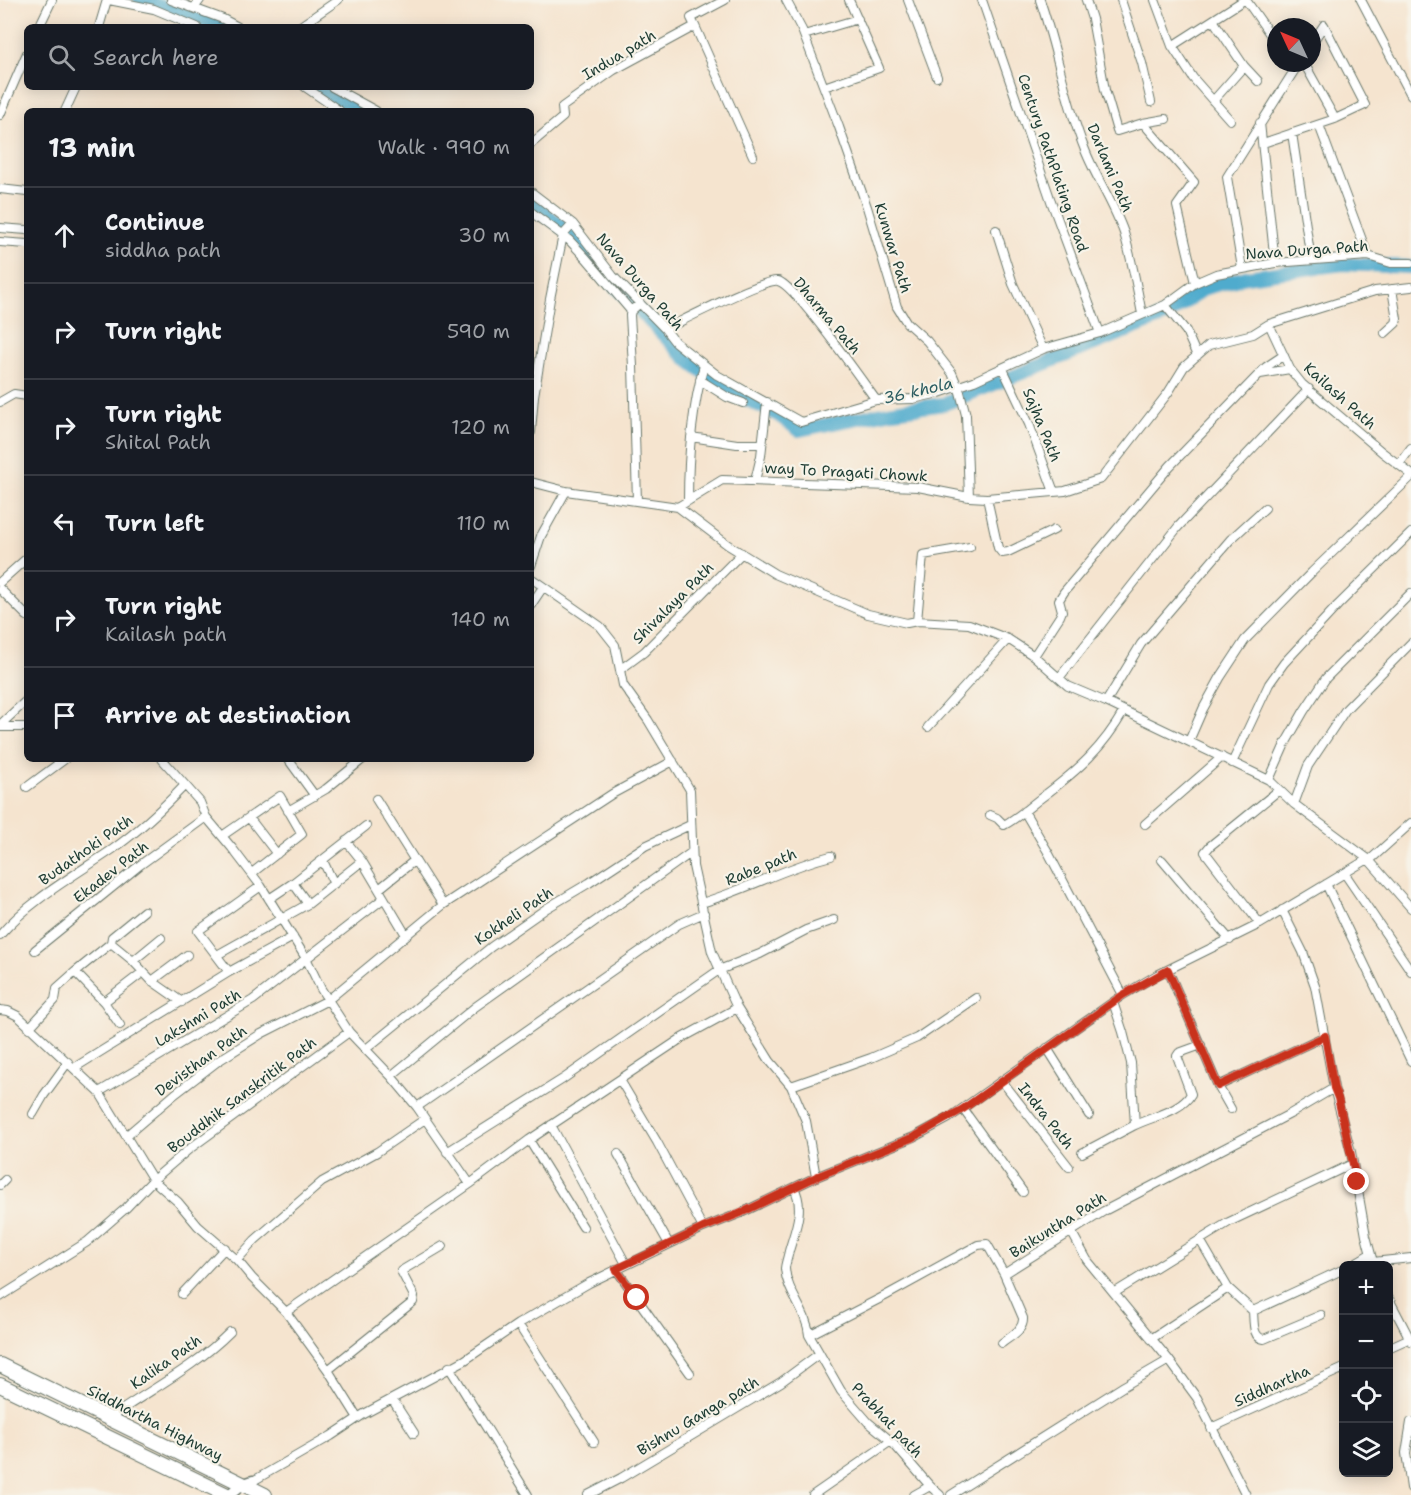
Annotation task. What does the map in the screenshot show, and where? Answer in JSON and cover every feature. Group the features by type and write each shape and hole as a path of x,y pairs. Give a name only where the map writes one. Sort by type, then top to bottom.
{"highway":[{"name":"Siddhartha Highway","path":"0,1365 247,1483 265,1495"},
{"path":"0,1385 228,1495"}],"street":[{"path":"40,24 52,0"},
{"path":"100,24 108,0 154,9 190,24"},
{"path":"171,0 232,24"},
{"path":"194,8 200,0"},
{"path":"303,24 338,0"},
{"name":"Indua path","path":"534,141 563,117 562,107 614,70 695,26 691,18 725,0"},
{"name":"Kunwar Path","path":"786,0 804,35 861,188 897,307 907,323 927,341 952,373 960,392 966,415 969,497"},
{"path":"824,87 879,68 849,0"},
{"path":"908,0 937,77"},
{"name":"Century PathPlating Road","path":"982,0 1051,201 1100,333"},
{"name":"Darlami Path","path":"1040,0 1065,91 1085,150 1123,232 1142,314"},
{"path":"1086,0 1092,19 1105,90 1117,131 1143,123 1166,120"},
{"path":"1121,0 1142,63 1151,102"},
{"path":"1155,0 1172,46 1193,78 1230,120"},
{"path":"1172,46 1245,0 1267,31"},
{"path":"1361,0 1411,95"},
{"path":"804,35 858,19"},
{"path":"1214,20 1244,66 1258,81"},
{"path":"1263,143 1319,125 1365,105 1324,25 1321,30"},
{"path":"695,26 753,156"},
{"path":"0,115 24,60"},
{"path":"1213,101 1244,66"},
{"path":"1242,268 1227,177 1293,72"},
{"path":"1309,72 1335,119"},
{"path":"66,108 75,90"},
{"path":"308,90 336,108"},
{"path":"338,90 370,108"},
{"path":"1143,123 1194,183 1177,206 1195,283"},
{"path":"1260,123 1275,263"},
{"path":"1319,125 1368,256"},
{"path":"1292,133 1311,260"},
{"path":"0,189 24,192"},
{"name":"Nava Durga Path","path":"534,194 573,224 613,276 675,342 717,375 801,422 876,400 913,399 974,381 1043,349 1100,333 1165,305 1195,283 1216,274 1275,263 1368,256 1391,263 1411,263"},
{"path":"534,214 563,235 586,258 631,311 637,501"},
{"path":"534,396 563,235 573,224"},
{"path":"0,228 24,230"},
{"path":"996,230 1014,284 1043,349"},
{"path":"0,242 24,244"},
{"name":"Dharma Path","path":"665,329 769,281 776,280 786,285 876,400"},
{"name":"way To Pragati Chowk","path":"678,507 722,480 918,487 969,497 987,498 1054,492 1101,479 1168,393 1184,368 1209,345 1254,334 1269,324 1375,291 1411,287"},
{"path":"1384,333 1396,323 1397,319 1392,289"},
{"path":"631,311 640,303"},
{"path":"1165,305 1186,331 1197,356"},
{"name":"Kailash Path","path":"1269,324 1290,369 1309,389 1411,475"},
{"path":"1034,656 1060,616 1062,611 1059,600 1064,592 1170,466 1259,375 1284,354"},
{"path":"688,501 691,437 704,365"},
{"name":"Sajha Path","path":"1003,369 1029,424 1054,492"},
{"path":"1259,375 1290,369"},
{"path":"700,380 727,397 743,403"},
{"path":"1059,678 1178,527 1309,389"},
{"path":"0,402 14,393 24,395"},
{"path":"755,481 768,402"},
{"path":"691,437 737,444 762,444"},
{"path":"1400,464 1411,448"},
{"path":"1190,741 1220,678 1245,640 1411,475"},
{"path":"534,483 566,491 678,507 775,574 868,614 907,623 917,621 969,624 1008,639 1034,656 1068,686 1190,741 1269,780 1294,804 1368,859 1411,908"},
{"path":"534,557 541,536 566,491"},
{"path":"987,498 998,548 1002,553 1054,530"},
{"path":"1106,702 1142,644 1230,540 1265,508"},
{"path":"1232,763 1269,684 1284,663 1411,533"},
{"path":"917,621 923,555 970,547"},
{"name":"Shivalaya Path","path":"621,669 644,652 742,553"},
{"path":"0,582 24,561"},
{"path":"534,580 600,626 615,645 623,685 648,720 690,790 693,852 712,952 737,1008 770,1061 791,1086 806,1121 816,1177"},
{"path":"534,600 543,587"},
{"path":"0,589 24,612"},
{"path":"1269,780 1304,711 1326,678 1411,593"},
{"path":"928,727 1008,639"},
{"path":"1294,804 1308,766 1346,709 1411,643"},
{"path":"0,726 24,703"},
{"path":"990,815 1004,825 1024,812 1084,764 1105,740 1124,711"},
{"path":"0,726 24,727"},
{"path":"1145,824 1222,757"},
{"name":"Devisthan Path","path":"127,1135 175,1094 218,1062 261,1034 328,1000 443,905 612,794 673,761"},
{"path":"27,787 61,762"},
{"path":"165,762 200,802 206,817 261,886 349,1032 417,1107 470,1184"},
{"path":"290,762 315,796"},
{"path":"288,811 315,796 359,762"},
{"name":"Budathoki Path","path":"0,935 10,923 57,885 146,825 185,785"},
{"path":"1260,924 1205,852 1279,790"},
{"path":"222,836 250,819 280,796 302,834 252,873"},
{"path":"376,800 443,905"},
{"path":"1024,812 1048,852 1123,995"},
{"name":"Ekadev Path","path":"35,950 140,865 206,817"},
{"path":"250,819 277,854"},
{"path":"228,1495 358,1418 480,1351 519,1324 616,1269 816,1177 914,1137 963,1109 1123,995 1260,924 1371,859 1411,823"},
{"name":"Kokheli Path","path":"366,1049 482,953 547,908 589,884 645,846 690,825"},
{"path":"269,899 323,861 366,826"},
{"path":"346,841 362,861 406,935"},
{"path":"391,1076 475,1007 693,852"},
{"name":"Rabe path","path":"702,903 814,860 831,856"},
{"path":"379,889 415,860"},
{"path":"1162,860 1230,940"},
{"path":"323,861 334,884"},
{"path":"217,955 308,904 362,861"},
{"path":"1345,874 1411,971"},
{"path":"293,883 308,904"},
{"path":"1326,884 1411,1060"},
{"path":"229,972 198,931 261,886"},
{"name":"Lakshmi Path","path":"99,1092 243,1006 307,960 384,898"},
{"path":"1282,910 1292,926 1315,986 1334,1088 1372,1261 1411,1258"},
{"path":"29,1028 55,1000 57,988 111,943 112,937 144,911"},
{"path":"417,1107 652,942 679,924 704,913"},
{"path":"447,1152 563,1079 719,970 760,954 806,930 834,920"},
{"name":"Lakshmi Path","path":"71,1065 293,937"},
{"path":"133,961 161,938"},
{"path":"111,943 152,981 182,1002"},
{"path":"152,981 187,955"},
{"path":"1168,970 1218,1086 1231,1109"},
{"path":"75,972 104,1002 120,1025"},
{"path":"104,1002 143,972"},
{"path":"791,1086 871,1058 917,1038 976,998"},
{"path":"1113,1002 1131,1063 1135,1125"},
{"path":"286,1312 551,1125 682,1038 737,1008"},
{"path":"0,1010 18,1016 99,1092 153,1180 198,1226 225,1248 286,1312 328,1370 358,1418"},
{"name":"Bouddhik Sanskritik Path","path":"0,1297 87,1242 188,1150 349,1032"},
{"path":"1218,1086 1325,1036"},
{"path":"1082,1153 1135,1125 1175,1108 1190,1098 1191,1094 1177,1056 1179,1053 1201,1046"},
{"path":"1047,1048 1089,1115"},
{"path":"33,1114 44,1095 71,1065"},
{"path":"620,1080 657,1142 703,1228"},
{"name":"Indra Path","path":"1002,1081 1069,1167"},
{"name":"Baikuntha Path","path":"809,1335 978,1245 987,1244 1004,1274 1104,1211 1290,1114 1334,1088"},
{"path":"963,1109 1023,1192"},
{"path":"237,1260 255,1240 322,1182 377,1152 425,1119"},
{"path":"551,1125 626,1264"},
{"path":"529,1140 583,1227"},
{"path":"618,1154 669,1244"},
{"path":"1114,1293 1229,1222 1352,1164"},
{"name":"Prabhat path","path":"794,1188 800,1198 800,1211 785,1267 789,1287 808,1325 809,1335 841,1391 868,1422 891,1441 940,1495"},
{"path":"1071,1231 1087,1260 1197,1398 1246,1495"},
{"path":"1200,1240 1228,1288 1253,1311 1257,1335 1260,1339 1322,1315"},
{"path":"328,1370 412,1303 414,1296 401,1271 443,1246"},
{"path":"182,1293 225,1248"},
{"path":"616,1269 690,1373"},
{"path":"1253,1311 1339,1271"},
{"path":"1002,1343 1024,1323 1004,1274"},
{"path":"1151,1339 1228,1288"},
{"path":"1393,1306 1410,1340 1393,1346"},
{"path":"519,1324 594,1442"},
{"name":"Kalika Path","path":"117,1413 178,1374 230,1332"},
{"name":"Bishnu Ganga path","path":"588,1495 621,1478 781,1382 819,1354"},
{"path":"951,1495 1169,1360"},
{"path":"449,1367 528,1495"},
{"name":"Siddhartha","path":"1211,1428 1342,1369"},
{"path":"392,1399 414,1433"},
{"path":"1411,1422 1406,1454 1411,1488"},
{"path":"813,1495 891,1441"},
{"path":"914,1495 930,1486"}],"waterway":[{"name":"36 khola","path":"140,0 213,24"},
{"name":"36 khola","path":"321,90 354,108"},
{"name":"36 khola","path":"534,204 575,237 609,280 688,360 726,389 778,415 799,430 893,411 944,404 1167,315 1205,288 1246,277 1343,264 1411,267"}],"route":[{"path":"637,1298 616,1269 816,1177 914,1137 963,1109 1123,995 1168,970 1218,1086 1325,1036 1334,1088 1357,1182"}]}
